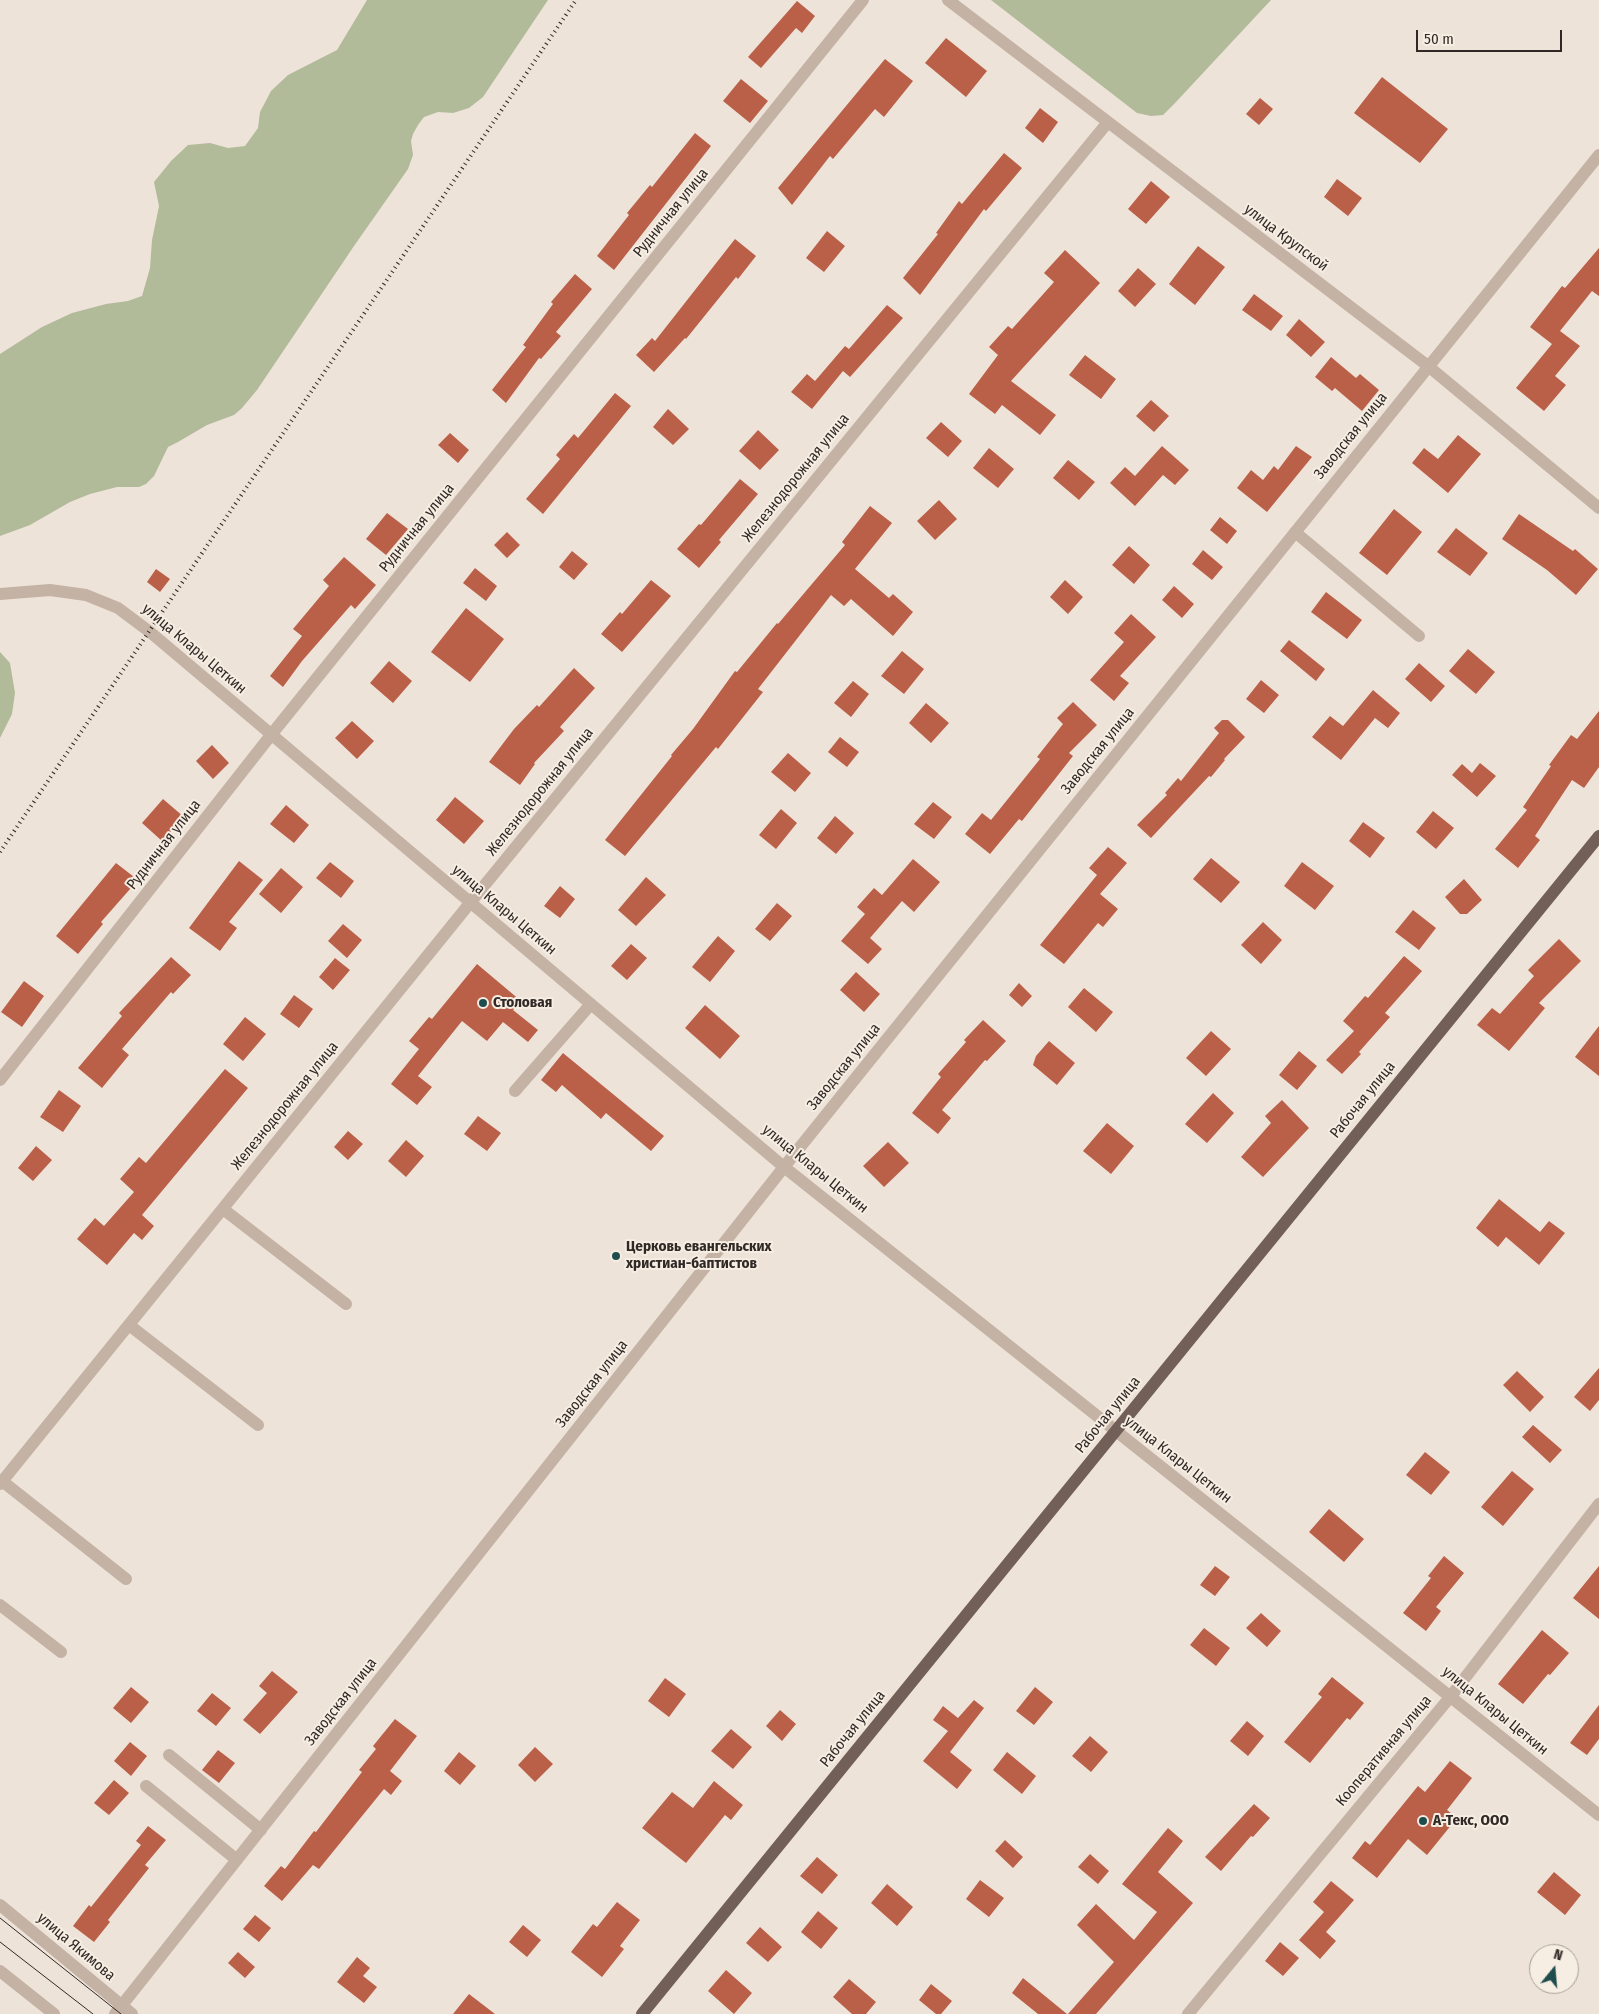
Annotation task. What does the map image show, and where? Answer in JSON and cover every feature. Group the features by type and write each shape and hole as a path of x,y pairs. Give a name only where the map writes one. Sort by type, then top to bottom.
{"main road":[{"name":"Рабочая улица","path":"642,2014 1599,836"}],"street":[{"name":"Рудничная улица","path":"0,1080 271,735 864,0"},
{"name":"улица Крупской","path":"948,0 1428,366 1599,508"},
{"name":"Железнодорожная улица","path":"1,1482 470,903 1108,122"},
{"name":"Заводская улица","path":"123,2011 237,1860 784,1166 1599,154"},
{"path":"1295,532 1419,636"},
{"name":"улица Клары Цеткин","path":"0,594 50,590 68,591 102,600 118,608 150,632 784,1166 1599,1815"},
{"path":"515,1091 590,1004"},
{"path":"223,1208 346,1304"},
{"path":"129,1325 258,1425"},
{"path":"1,1482 126,1579"},
{"name":"Кооперативная улица","path":"1188,2014 1451,1696 1599,1504"},
{"path":"0,1605 61,1652"},
{"path":"169,1754 261,1830"},
{"path":"146,1786 237,1860"},
{"name":"улица Якимова","path":"0,1905 123,2011"},
{"path":"0,1971 54,2014"}],"green space":[{"path":"367,0 548,0 483,97 469,108 453,113 438,112 424,117 418,125 411,141 413,155 408,169 257,390 242,408 234,415 207,425 168,447 154,476 146,484 139,487 117,487 90,494 70,502 30,525 0,536 0,354 42,327 72,313 106,304 128,301 142,296 150,268 152,240 159,206 154,182 171,161 188,145 210,143 228,148 245,146 258,128 260,112 271,91 288,75 337,50"},
{"path":"991,0 1271,0 1163,115 1151,116 1137,113"},
{"path":"0,652 10,663 15,693 12,714 0,738"}],"building":[{"path":"797,1 815,16 802,33 796,28 761,68 748,57"},
{"path":"946,38 987,71 966,97 925,63"},
{"path":"885,59 913,81 884,117 875,109 833,159 830,156 792,205 778,188"},
{"path":"1382,77 1448,129 1420,163 1354,113"},
{"path":"741,79 768,101 750,123 723,101"},
{"path":"1260,98 1273,109 1259,125 1246,114"},
{"path":"1040,108 1058,122 1043,143 1025,128"},
{"path":"695,133 711,146 614,270 597,256 629,215 627,213 650,185 652,187"},
{"path":"1004,153 1022,168 986,211 984,209 920,295 903,278 938,234 936,233 959,201 962,204"},
{"path":"1337,179 1362,198 1348,216 1324,197"},
{"path":"1151,181 1170,197 1146,224 1128,209"},
{"path":"827,231 845,246 824,272 806,258"},
{"path":"735,239 756,256 738,279 736,277 686,339 654,372 636,355 652,338 655,341"},
{"path":"1198,246 1225,267 1195,305 1169,284"},
{"path":"1599,248 1599,296 1592,291 1560,331 1580,346 1555,376 1566,385 1544,411 1516,388 1552,344 1530,327 1562,286 1565,288"},
{"path":"1065,250 1100,283 1011,381 1056,415 1040,435 1002,405 995,414 969,394 998,355 989,347 1008,326 1012,329 1054,282 1044,273"},
{"path":"1138,268 1156,284 1135,307 1118,291"},
{"path":"575,274 592,289 556,332 561,336 541,359 539,358 506,403 492,390 526,347 523,345 553,304 551,302"},
{"path":"1254,294 1283,316 1271,331 1242,310"},
{"path":"887,305 903,318 850,377 843,371 812,409 791,392 807,374 815,381 845,346 849,349"},
{"path":"1299,319 1325,342 1311,357 1286,335"},
{"path":"1085,355 1116,379 1101,399 1069,375"},
{"path":"1331,357 1356,378 1360,374 1379,390 1362,411 1335,388 1332,391 1315,377"},
{"path":"615,393 631,406 543,514 526,499 560,459 556,455 574,434 578,438"},
{"path":"1151,400 1169,416 1154,432 1136,416"},
{"path":"668,409 689,429 673,445 653,427"},
{"path":"941,422 962,441 948,457 926,438"},
{"path":"758,430 779,450 760,470 739,451"},
{"path":"450,433 469,450 458,463 438,445"},
{"path":"1458,435 1481,454 1448,493 1412,463 1424,448 1438,459"},
{"path":"1162,446 1189,470 1175,485 1163,475 1135,506 1110,483 1125,467 1135,476"},
{"path":"1296,446 1312,457 1267,512 1237,488 1251,470 1263,480 1274,466 1278,470"},
{"path":"989,448 1014,469 998,488 973,468"},
{"path":"1068,460 1095,482 1079,500 1053,478"},
{"path":"740,479 758,494 719,540 721,542 699,568 677,549 699,524 701,525"},
{"path":"939,500 957,519 935,540 917,521"},
{"path":"870,506 892,523 855,569 889,598 893,594 913,612 893,636 851,599 844,606 831,595 758,689 763,692 718,749 716,747 625,856 605,840 693,729 735,671 737,672 845,545 842,542"},
{"path":"1394,509 1422,532 1387,575 1359,553"},
{"path":"387,513 408,529 386,555 366,539"},
{"path":"1519,514 1573,551 1575,549 1598,569 1576,595 1547,570 1502,539"},
{"path":"1220,517 1237,531 1227,544 1210,530"},
{"path":"1456,528 1488,553 1470,576 1437,552"},
{"path":"507,532 520,545 507,558 494,545"},
{"path":"1129,546 1150,565 1134,584 1112,565"},
{"path":"1203,550 1223,567 1212,580 1192,564"},
{"path":"572,551 588,564 574,580 559,567"},
{"path":"344,557 376,585 355,609 351,605 302,661 283,687 270,676 302,636 293,629 329,586 323,580"},
{"path":"475,568 497,586 486,601 463,583"},
{"path":"156,569 170,579 160,592 147,582"},
{"path":"651,580 671,596 622,652 601,634 620,612 622,614"},
{"path":"1065,580 1083,597 1068,614 1050,597"},
{"path":"1174,586 1194,604 1182,618 1162,600"},
{"path":"1326,592 1362,620 1347,639 1311,612"},
{"path":"466,608 504,639 470,682 431,652"},
{"path":"1131,614 1156,637 1120,676 1129,683 1114,701 1090,680 1124,642 1114,633"},
{"path":"1289,640 1325,669 1316,681 1280,651"},
{"path":"1468,649 1495,672 1476,694 1449,671"},
{"path":"902,651 924,669 904,694 881,676"},
{"path":"389,661 412,681 393,703 370,683"},
{"path":"1419,663 1445,686 1431,702 1405,679"},
{"path":"574,668 595,688 560,727 564,731 534,763 520,785 489,762 514,729 537,705 539,707"},
{"path":"1261,680 1279,695 1264,713 1246,699"},
{"path":"853,681 869,694 851,717 834,703"},
{"path":"1373,690 1400,713 1388,728 1375,718 1341,760 1312,737 1330,716 1343,726"},
{"path":"1073,702 1097,725 1069,753 1073,756 1022,821 1019,819 990,854 965,834 982,813 991,820 1040,759 1037,757 1063,724 1057,718"},
{"path":"926,703 949,723 931,743 909,723"},
{"path":"1599,711 1599,767 1584,788 1572,780 1535,836 1540,840 1518,868 1495,849 1527,810 1523,807 1551,766 1549,765 1571,735 1577,739"},
{"path":"1222,720 1228,720 1245,737 1224,759 1211,777 1209,776 1151,838 1137,825 1167,795 1165,793 1178,778 1181,781 1219,733 1214,728"},
{"path":"352,721 374,741 357,759 335,738"},
{"path":"840,737 859,752 847,767 828,752"},
{"path":"212,745 229,763 213,779 196,761"},
{"path":"788,753 811,773 795,792 771,772"},
{"path":"1480,763 1496,776 1477,797 1452,775 1462,764 1472,773"},
{"path":"455,797 484,821 464,844 436,820"},
{"path":"163,799 184,817 162,841 142,823"},
{"path":"933,802 952,817 934,839 914,824"},
{"path":"286,805 309,825 294,843 270,824"},
{"path":"781,809 797,823 776,849 759,835"},
{"path":"1433,811 1454,828 1436,849 1416,832"},
{"path":"835,816 854,833 836,854 817,838"},
{"path":"1363,822 1385,838 1370,858 1349,841"},
{"path":"1108,847 1127,863 1100,894 1118,909 1103,927 1098,923 1064,964 1040,945 1097,875 1089,868"},
{"path":"1211,858 1240,882 1221,903 1193,879"},
{"path":"913,859 940,882 914,912 902,901 870,938 882,949 868,964 841,941 865,914 857,907 874,888 882,895"},
{"path":"239,861 263,880 229,922 237,928 220,951 189,928"},
{"path":"330,862 354,881 341,898 316,878"},
{"path":"1302,862 1334,886 1315,910 1284,886"},
{"path":"116,863 138,880 101,922 103,924 78,954 56,936"},
{"path":"281,868 303,887 281,913 259,894"},
{"path":"646,877 666,895 636,926 618,910"},
{"path":"1464,879 1482,900 1467,914 1460,914 1445,897"},
{"path":"560,886 575,899 560,918 544,906"},
{"path":"777,903 792,916 770,941 755,929"},
{"path":"1413,910 1436,928 1419,950 1395,932"},
{"path":"1263,922 1282,940 1261,964 1241,945"},
{"path":"343,924 362,940 347,958 328,941"},
{"path":"718,936 735,951 710,982 692,967"},
{"path":"1559,939 1581,961 1539,1003 1545,1008 1509,1051 1477,1025 1492,1008 1500,1014 1534,976 1528,970"},
{"path":"631,944 647,958 627,980 611,966"},
{"path":"1404,956 1422,971 1385,1013 1390,1017 1359,1052 1361,1054 1342,1074 1326,1060 1354,1031 1343,1021 1365,996 1368,998"},
{"path":"171,957 191,975 173,994 171,992 122,1049 129,1055 102,1088 78,1068 122,1016 119,1013"},
{"path":"335,958 350,970 333,990 319,977"},
{"path":"477,964 521,1001 513,1010 538,1030 528,1042 503,1022 487,1041 462,1021 418,1076 432,1087 417,1105 391,1084 419,1049 409,1041 429,1017 432,1019"},
{"path":"856,972 880,994 864,1012 840,990"},
{"path":"24,981 44,996 22,1027 1,1012"},
{"path":"1019,983 1032,996 1022,1007 1009,995"},
{"path":"1084,988 1113,1012 1096,1032 1068,1007"},
{"path":"294,995 313,1009 299,1028 280,1014"},
{"path":"705,1005 740,1036 720,1059 685,1028"},
{"path":"245,1017 266,1034 243,1061 223,1044"},
{"path":"983,1020 1006,1041 987,1061 985,1060 942,1110 951,1118 938,1134 912,1113 941,1077 938,1074 966,1042 964,1040"},
{"path":"1599,1026 1599,1076 1575,1057"},
{"path":"1211,1031 1231,1049 1206,1076 1186,1058"},
{"path":"1049,1041 1075,1063 1057,1085 1033,1065 1036,1056"},
{"path":"1299,1051 1317,1066 1297,1090 1279,1075"},
{"path":"563,1053 664,1136 651,1151 606,1113 601,1119 562,1085 556,1092 541,1080"},
{"path":"225,1069 248,1088 142,1215 154,1226 142,1240 134,1233 107,1265 77,1239 95,1218 104,1226 134,1192 120,1179 139,1157 146,1163"},
{"path":"59,1090 81,1106 63,1132 40,1117"},
{"path":"1213,1093 1234,1113 1207,1143 1185,1124"},
{"path":"1282,1100 1309,1128 1263,1177 1241,1157 1271,1123 1265,1116"},
{"path":"478,1116 501,1133 487,1151 464,1134"},
{"path":"1107,1123 1134,1146 1111,1174 1083,1151"},
{"path":"348,1131 363,1144 348,1160 334,1147"},
{"path":"406,1140 424,1156 406,1177 388,1161"},
{"path":"888,1142 909,1163 884,1187 863,1166"},
{"path":"36,1146 52,1160 33,1181 18,1168"},
{"path":"1499,1199 1540,1232 1549,1221 1565,1233 1539,1265 1506,1237 1498,1247 1476,1228"},
{"path":"1599,1368 1599,1400 1590,1411 1574,1397"},
{"path":"1517,1371 1544,1397 1530,1412 1503,1385"},
{"path":"1533,1425 1562,1450 1550,1463 1522,1437"},
{"path":"1425,1452 1450,1472 1431,1495 1406,1475"},
{"path":"1512,1471 1534,1489 1503,1526 1481,1507"},
{"path":"1329,1509 1364,1539 1344,1562 1309,1532"},
{"path":"1444,1556 1464,1573 1436,1607 1441,1611 1426,1631 1403,1613 1431,1578 1428,1576"},
{"path":"1215,1566 1230,1577 1215,1596 1200,1585"},
{"path":"1599,1566 1599,1619 1573,1598"},
{"path":"1261,1613 1281,1631 1267,1647 1246,1628"},
{"path":"1204,1628 1230,1648 1216,1666 1190,1645"},
{"path":"1542,1630 1569,1653 1550,1675 1548,1674 1523,1704 1498,1684"},
{"path":"272,1671 298,1692 260,1734 243,1720 267,1693 259,1686"},
{"path":"1332,1677 1364,1703 1350,1720 1347,1718 1310,1763 1284,1742 1322,1697 1318,1694"},
{"path":"665,1678 686,1694 669,1717 648,1701"},
{"path":"131,1687 149,1702 131,1723 113,1708"},
{"path":"1035,1687 1053,1702 1034,1725 1016,1711"},
{"path":"212,1693 231,1708 216,1726 197,1711"},
{"path":"974,1700 984,1708 950,1752 972,1770 957,1789 923,1761 948,1731 933,1720 943,1706 958,1718"},
{"path":"1599,1705 1599,1739 1587,1755 1570,1743"},
{"path":"780,1710 796,1724 782,1741 766,1726"},
{"path":"395,1719 417,1736 390,1771 402,1781 391,1795 384,1789 319,1869 313,1865 282,1901 264,1886 281,1866 285,1869 314,1831 316,1832 362,1772 359,1770 376,1749 373,1746"},
{"path":"1247,1721 1264,1736 1248,1756 1230,1741"},
{"path":"731,1729 752,1747 733,1769 711,1751"},
{"path":"1090,1736 1108,1752 1091,1772 1072,1756"},
{"path":"130,1742 147,1756 131,1776 114,1761"},
{"path":"535,1747 553,1764 535,1782 518,1765"},
{"path":"218,1750 235,1763 219,1783 202,1770"},
{"path":"459,1752 476,1766 460,1785 444,1771"},
{"path":"1007,1752 1036,1776 1022,1794 993,1770"},
{"path":"1450,1761 1472,1778 1447,1810 1457,1818 1427,1855 1408,1839 1377,1878 1352,1858 1365,1841 1370,1845 1418,1786 1425,1792"},
{"path":"114,1780 129,1793 109,1815 94,1803"},
{"path":"714,1781 743,1805 731,1820 725,1815 686,1863 642,1828 672,1792 693,1808"},
{"path":"1254,1804 1270,1818 1253,1837 1251,1836 1221,1871 1205,1857"},
{"path":"148,1826 166,1840 145,1865 149,1868 108,1920 110,1922 94,1942 73,1926 89,1905 91,1907 141,1845 136,1841"},
{"path":"1168,1828 1183,1841 1158,1872 1193,1903 1096,2014 1068,2014 1114,1962 1077,1925 1096,1904 1134,1940 1157,1912 1122,1884"},
{"path":"1005,1840 1023,1857 1013,1868 995,1851"},
{"path":"1090,1854 1109,1871 1098,1884 1078,1867"},
{"path":"817,1857 838,1875 822,1894 800,1876"},
{"path":"1554,1872 1581,1895 1565,1915 1537,1892"},
{"path":"980,1880 1004,1898 989,1917 966,1899"},
{"path":"1331,1881 1354,1900 1326,1932 1336,1941 1320,1959 1299,1940 1324,1912 1313,1902"},
{"path":"887,1884 913,1907 897,1926 871,1903"},
{"path":"617,1902 640,1920 620,1946 624,1949 602,1977 571,1952 593,1924 597,1927"},
{"path":"818,1911 838,1928 821,1949 801,1932"},
{"path":"255,1915 271,1928 259,1942 243,1929"},
{"path":"523,1925 541,1940 527,1957 509,1942"},
{"path":"760,1927 782,1947 768,1962 746,1943"},
{"path":"1280,1942 1299,1958 1283,1976 1265,1961"},
{"path":"238,1952 255,1967 245,1978 228,1963"},
{"path":"357,1957 370,1968 363,1976 377,1987 364,2003 337,1982"},
{"path":"726,1970 752,1993 734,2014 708,1991"},
{"path":"1023,1978 1067,2014 1038,2014 1012,1993"},
{"path":"849,1979 876,2002 866,2014 852,2014 833,1997"},
{"path":"931,1984 952,2001 941,2014 936,2014 919,2000"},
{"path":"469,1994 495,2014 453,2014"}],"tram line":[{"path":"0,1918 121,2014"},
{"path":"0,1942 93,2014"}],"railway":[{"path":"0,852 576,0"}],"place":[{"name":"Столовая","path":"483,1003"},
{"name":"Церковь евангельских христиан-баптистов","path":"616,1256"},
{"name":"А-Текс, ООО","path":"1423,1821"}]}
